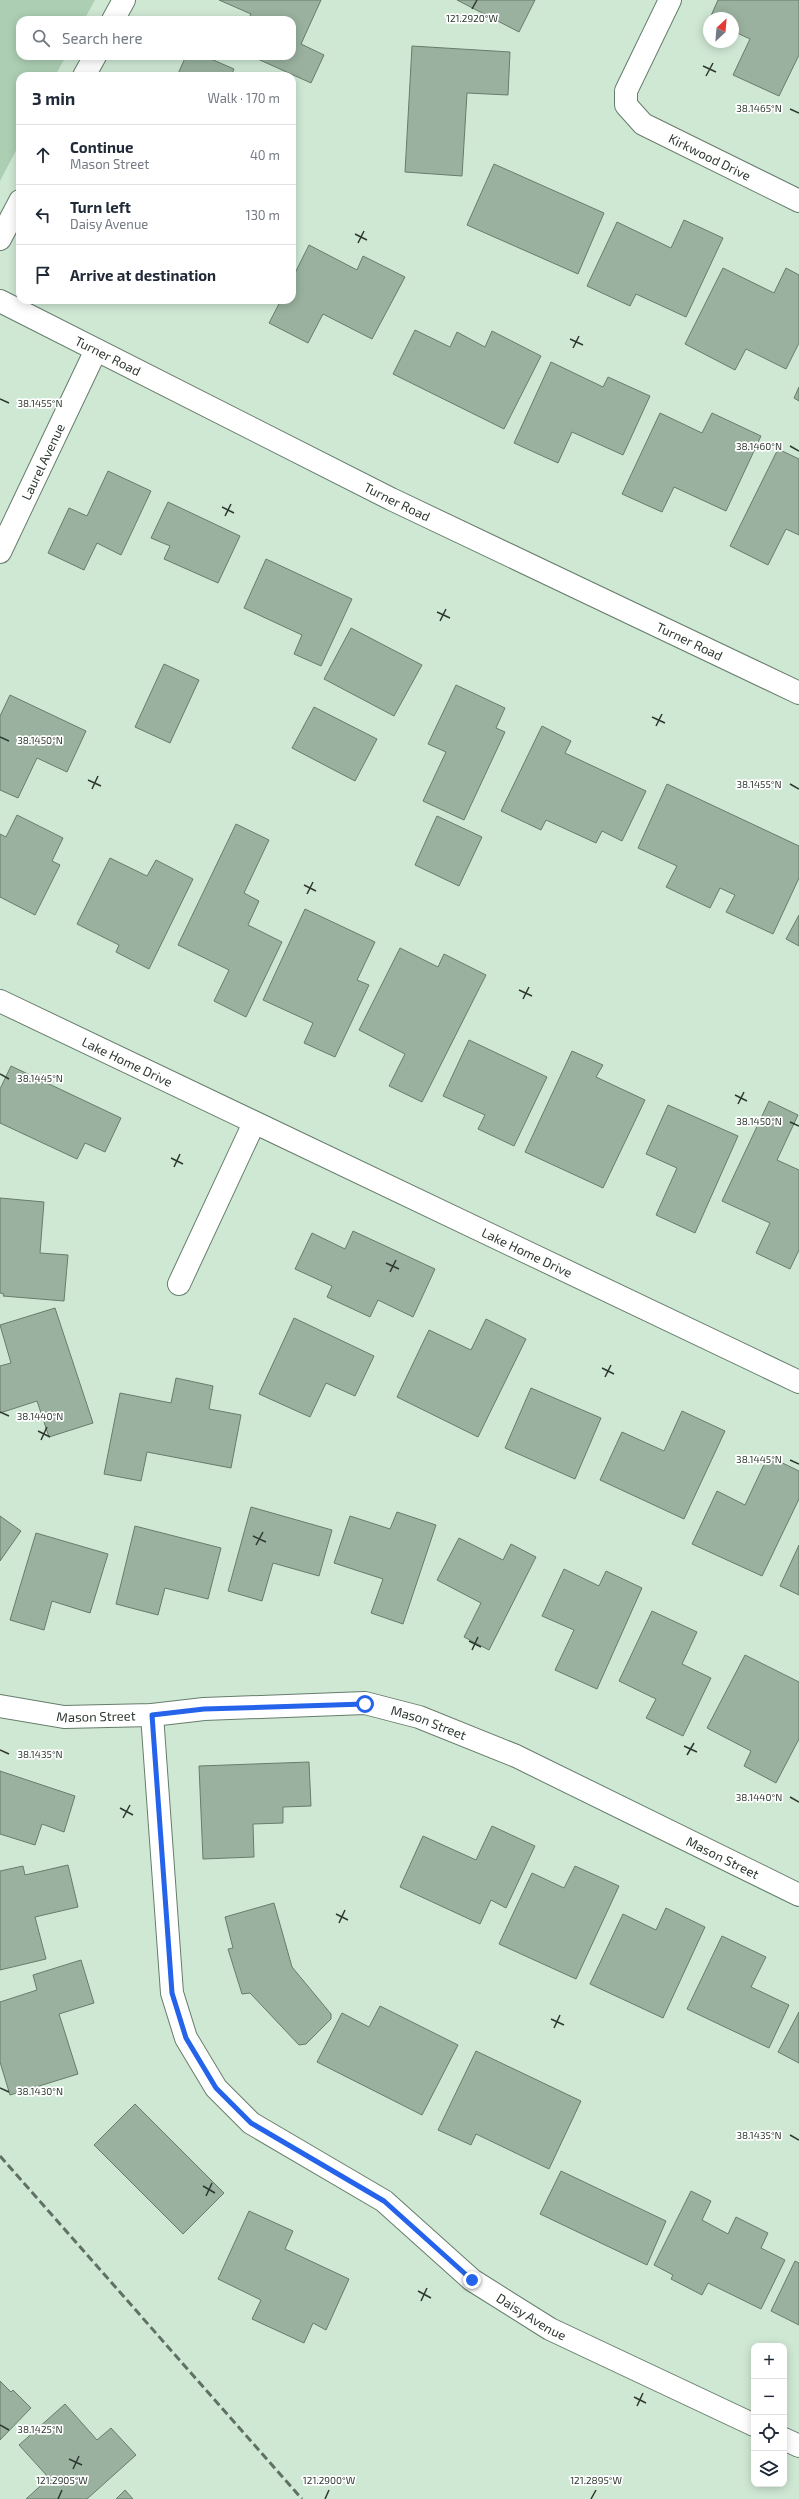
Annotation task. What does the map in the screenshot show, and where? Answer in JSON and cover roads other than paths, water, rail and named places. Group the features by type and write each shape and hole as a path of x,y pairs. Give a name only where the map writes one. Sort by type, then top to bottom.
{"street":[{"path":"115,16 124,0"},
{"name":"Kirkwood Drive","path":"670,0 626,91 626,105 642,124 799,201"},
{"path":"86,72 93,60"},
{"path":"0,240 16,209"},
{"name":"Turner Road","path":"0,301 392,499 799,693"},
{"name":"Laurel Avenue","path":"0,552 96,350"},
{"name":"Lake Home Drive","path":"0,1002 799,1382"},
{"path":"179,1284 254,1123"},
{"name":"Mason Street","path":"0,1706 64,1717 152,1715 204,1709 365,1704 419,1717 516,1756 799,1895"},
{"name":"Daisy Avenue","path":"152,1715 172,1993 186,2038 216,2088 251,2123 384,2201 472,2280 537,2321 751,2424"},
{"path":"787,2440 799,2446"}],"railway":[{"path":"0,2156 302,2499"}]}
